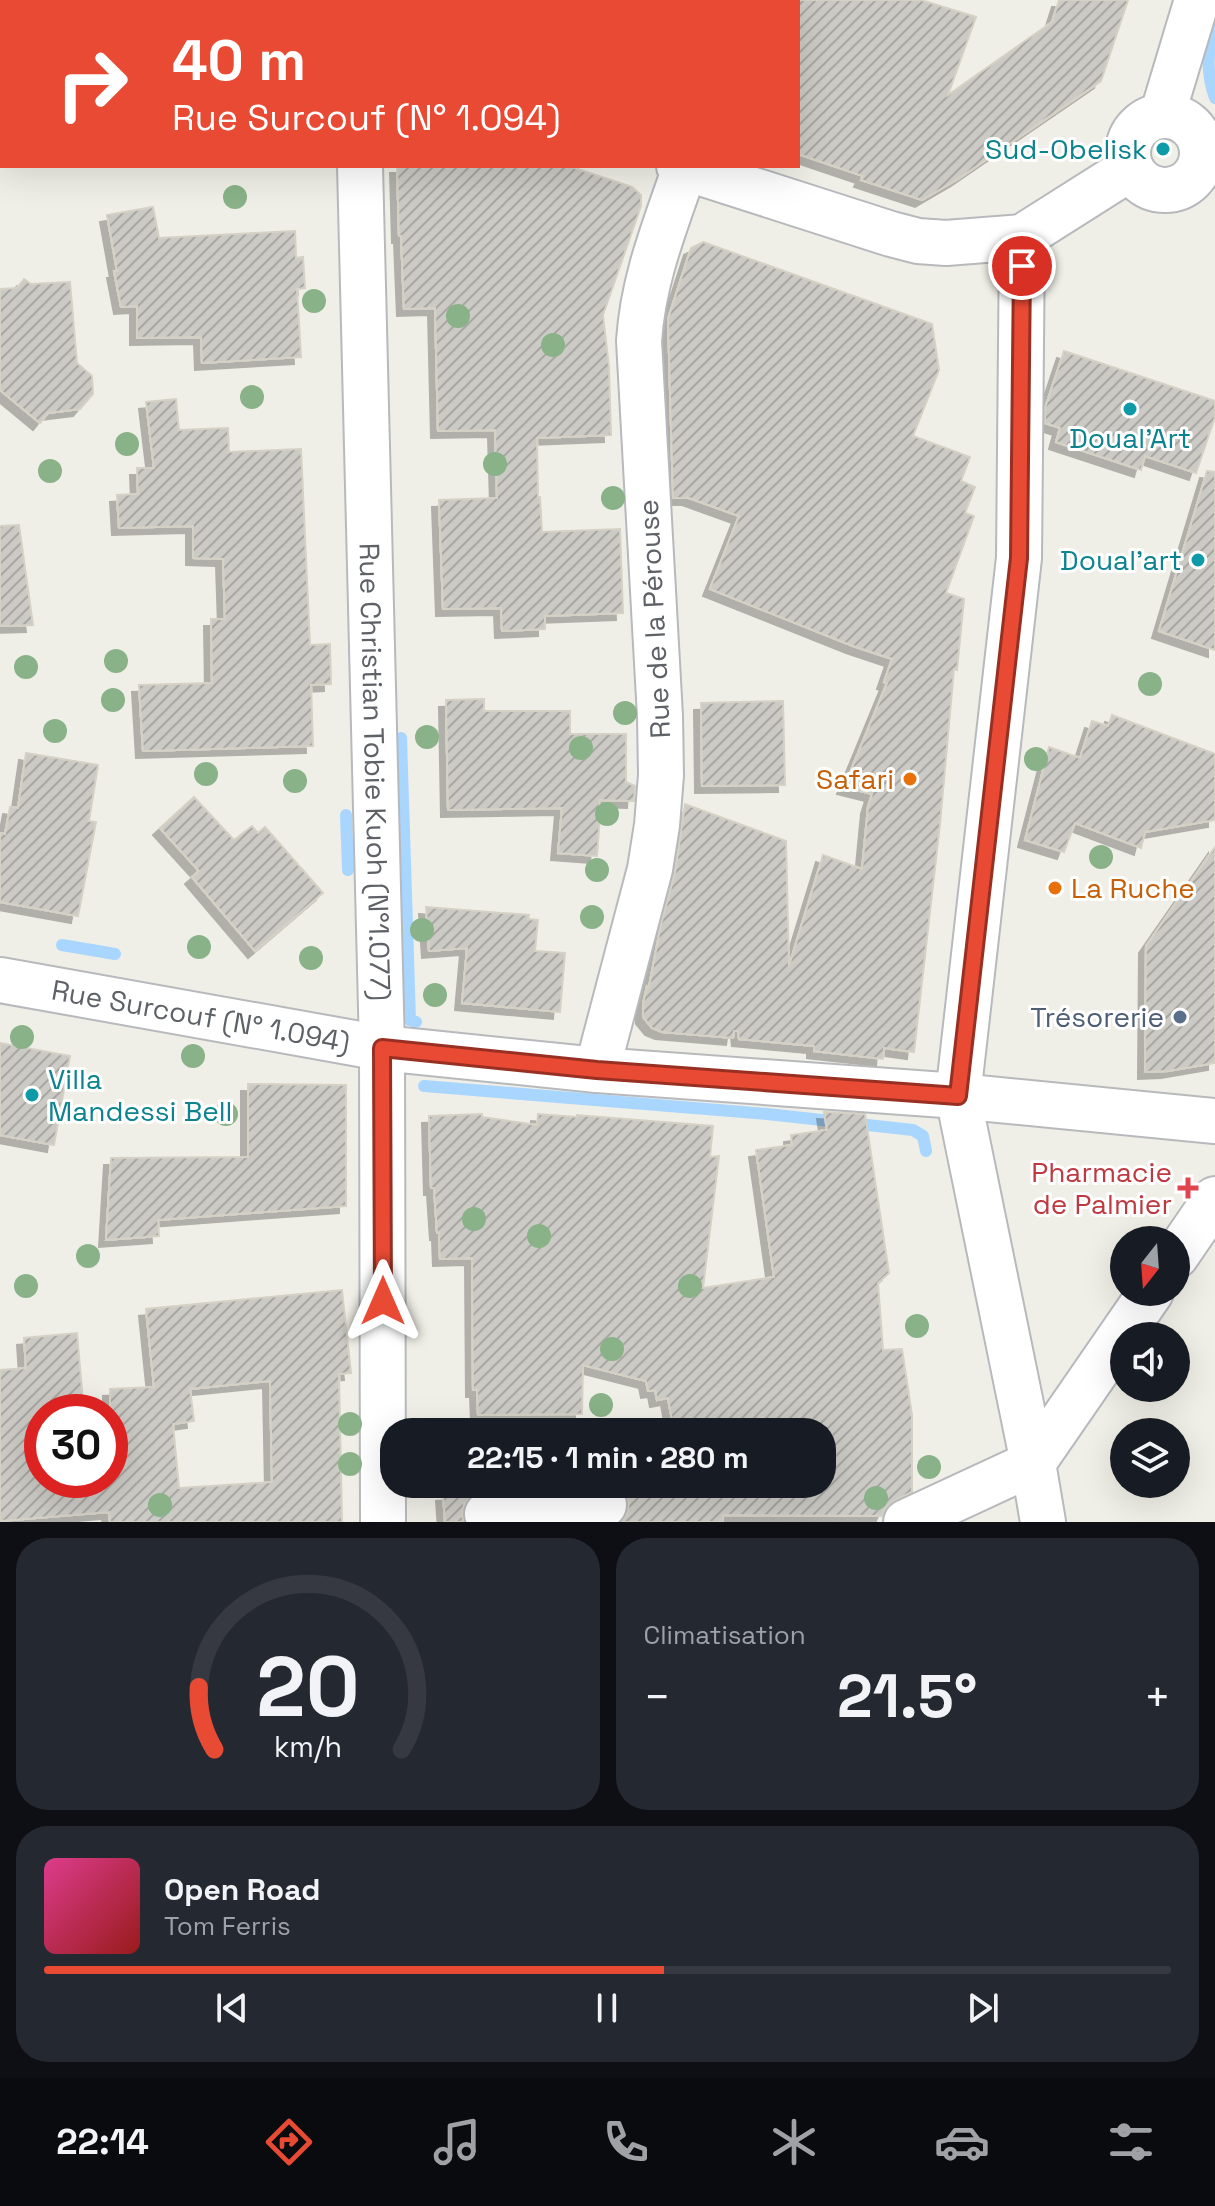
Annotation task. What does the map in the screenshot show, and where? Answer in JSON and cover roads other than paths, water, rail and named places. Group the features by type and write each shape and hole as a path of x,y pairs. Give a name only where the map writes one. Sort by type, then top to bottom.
{"street":[{"path":"1162,116 1197,0"},
{"path":"1162,116 1183,121 1198,136 1207,177 1192,178 1183,185 1159,190 1138,179 1131,168 1128,145 1140,125 1162,116"},
{"name":"Rue Christian Tobie Kuoh (N°1.077)","path":"360,168 382,1048 383,1522"},
{"name":"Rue de la Pérouse","path":"597,1070 650,869 657,825 661,775 660,716 639,341 648,275 682,168"},
{"path":"685,168 918,241 946,243 1022,237 1131,168"},
{"path":"1022,237 1019,558 958,1096 1043,1522"},
{"name":"Rue Surcouf (N° 1.094)","path":"0,980 382,1048 597,1070 958,1096 1215,1121"},
{"path":"1190,1236 1215,1199"},
{"path":"906,1522 1033,1463 1141,1306"},
{"path":"487,1514 604,1504"}],"waterway":[{"path":"1215,27 1209,62 1215,98"},
{"path":"401,738 410,1020 416,1022"},
{"path":"346,815 348,870"},
{"path":"62,945 115,954"},
{"path":"424,1086 767,1114 913,1130 923,1136 926,1151"}],"place":[{"name":"Sud-Obelisk","path":"1163,149"},
{"name":"Doual'Art","path":"1130,409"},
{"name":"Doual'art","path":"1198,560"},
{"name":"Safari","path":"910,779"},
{"name":"La Ruche","path":"1055,888"},
{"name":"Trésorerie","path":"1180,1017"},
{"name":"Villa Mandessi Bell","path":"32,1095"},
{"name":"Pharmacie de Palmier","path":"1188,1188"}]}
